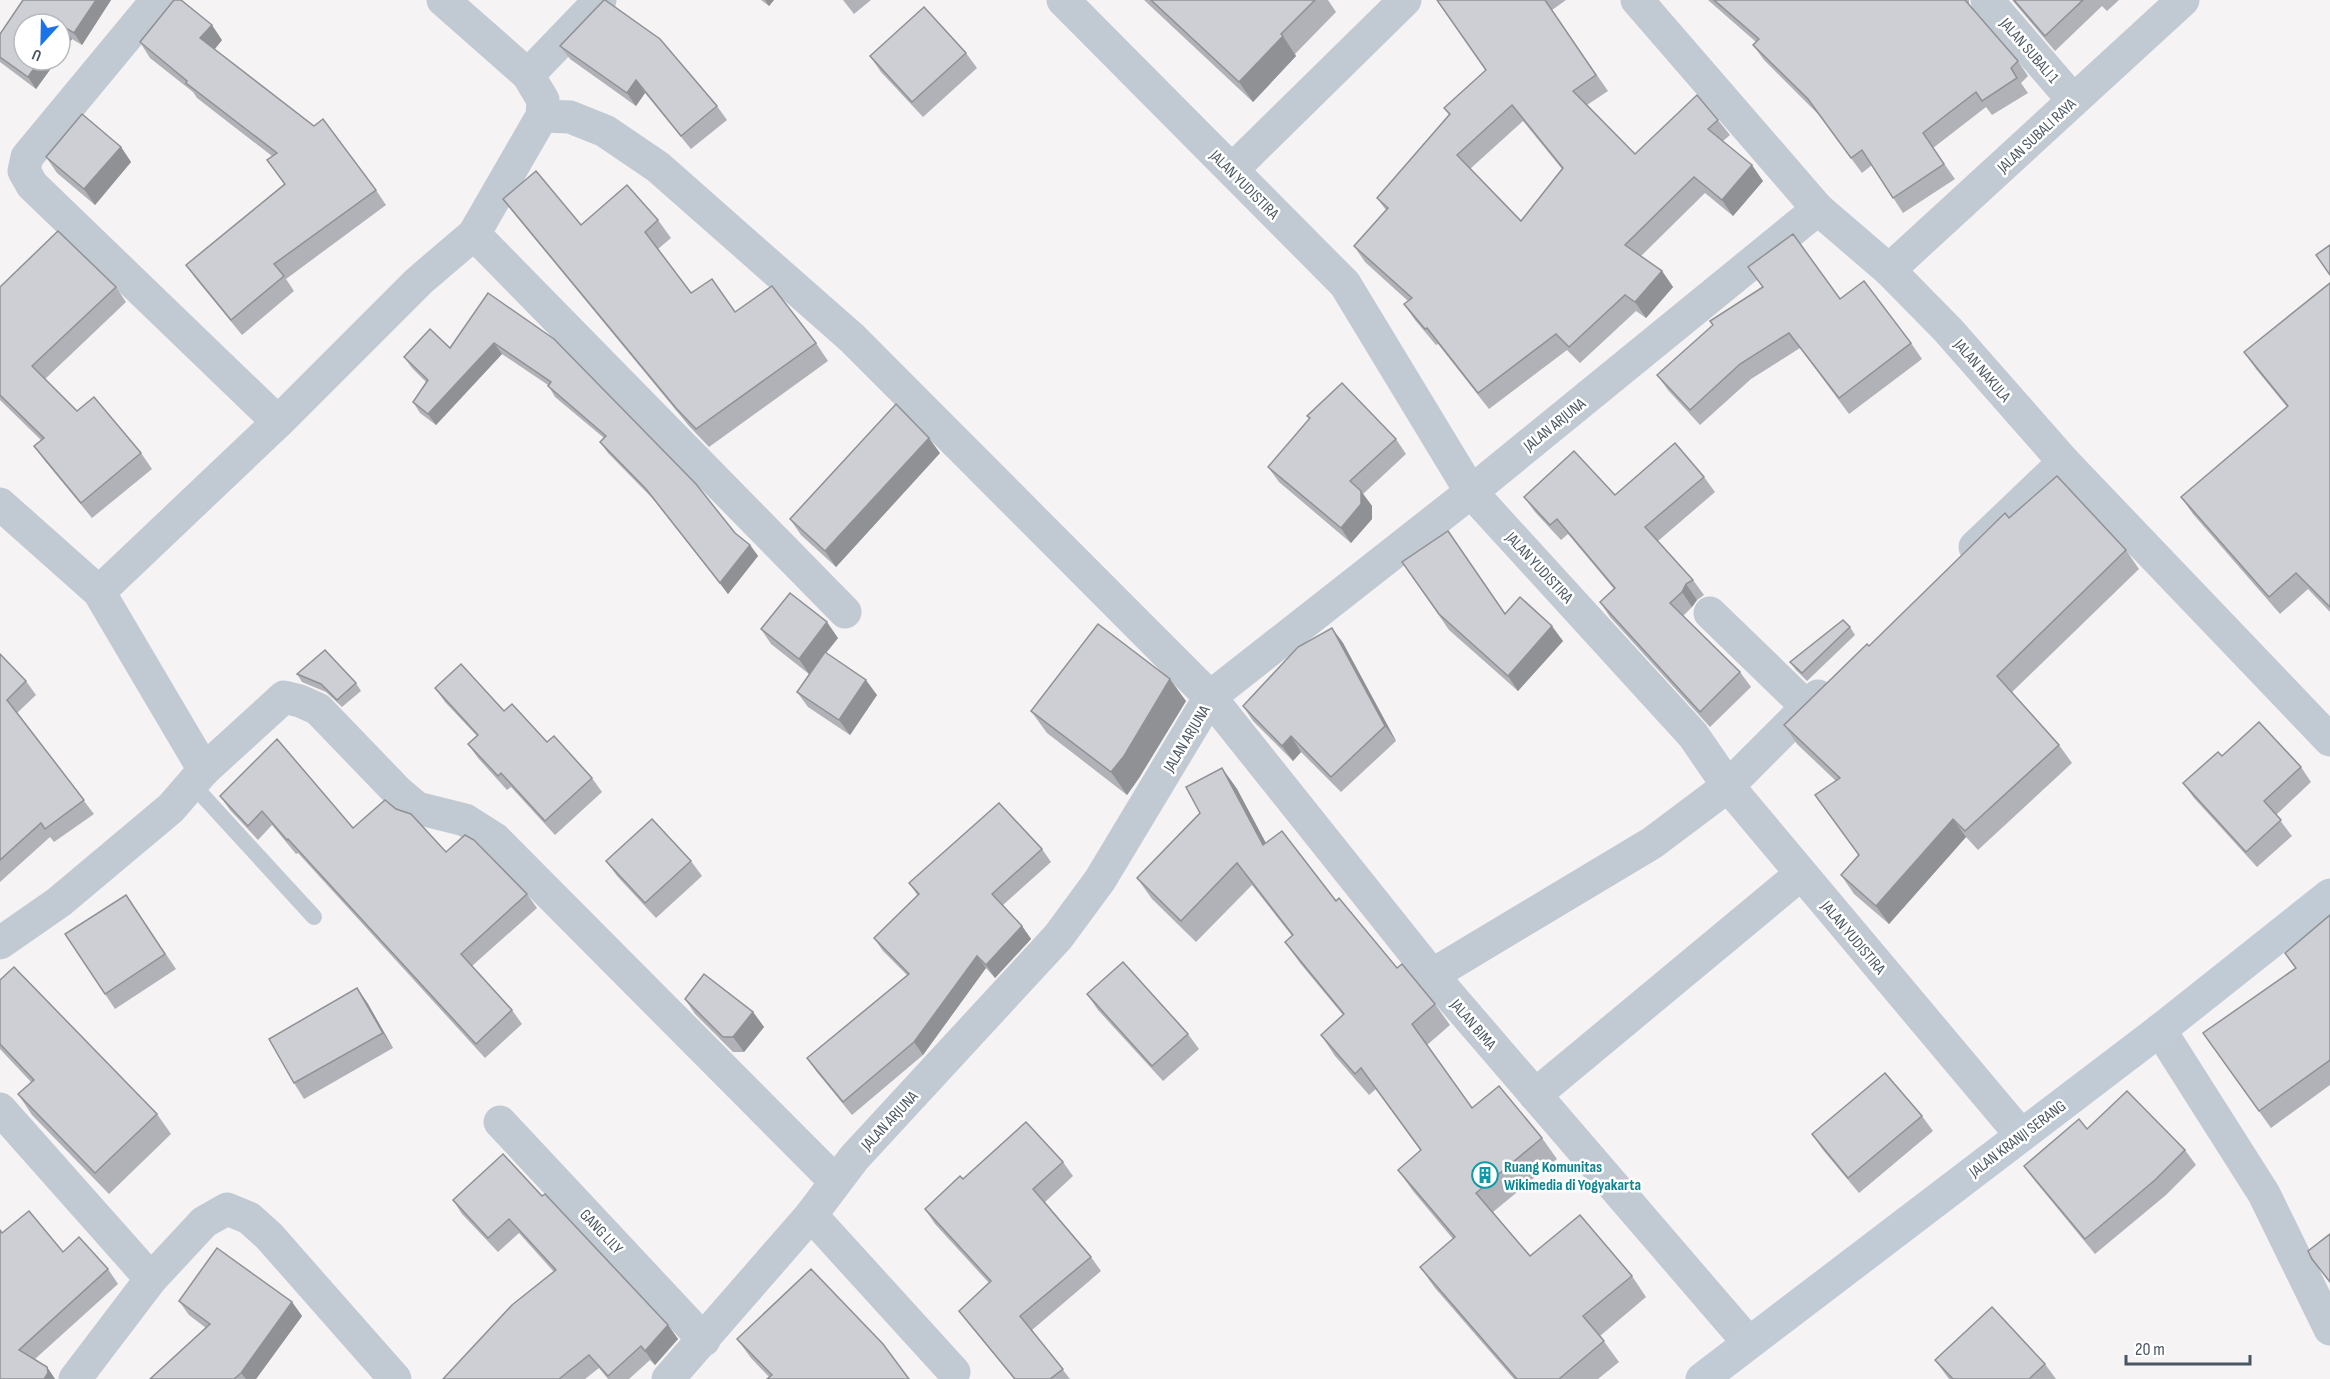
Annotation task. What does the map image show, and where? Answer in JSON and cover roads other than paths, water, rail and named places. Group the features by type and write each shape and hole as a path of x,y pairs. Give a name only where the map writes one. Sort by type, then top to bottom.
{"main road":[{"name":"JALAN KRANJI SERANG","path":"1702,1379 2160,1030 2330,895"}],"street":[{"path":"157,0 27,157 24,171 32,185 278,422"},
{"path":"99,592 278,422 419,281 474,234 542,116 543,100 528,75 443,0"},
{"path":"528,75 600,0"},
{"name":"JALAN YUDISTIRA","path":"1063,0 1345,284 1471,492 1693,735 1728,786 2021,1135"},
{"path":"1232,170 1405,0"},
{"name":"JALAN NAKULA","path":"1637,0 1818,209 1889,270 1948,330 2064,462 2330,740"},
{"name":"JALAN SUBALI 1","path":"1987,0 2073,100"},
{"name":"JALAN SUBALI RAYA","path":"1889,270 2183,0"},
{"name":"JALAN BIMA","path":"542,116 570,117 605,131 658,167 852,338 1210,697 1432,975 1748,1342"},
{"name":"JALAN ARJUNA","path":"668,1379 811,1215 835,1181 1058,937 1100,880 1210,697 1471,492 1818,209"},
{"path":"474,234 845,612"},
{"path":"1952,568 2064,462"},
{"path":"0,504 99,592 199,778"},
{"path":"1710,613 1807,707"},
{"path":"1432,975 1652,843 1728,786 1841,674"},
{"path":"0,943 59,902 171,808 284,697 300,701 318,710 397,792 417,808 465,820 495,839 835,1181"},
{"path":"1535,1095 1801,874"},
{"path":"2160,1030 2264,1194 2330,1329"},
{"path":"0,1109 151,1278"},
{"name":"GANG LILY","path":"500,1122 704,1340"},
{"path":"75,1379 151,1278 204,1221 227,1209 249,1218 269,1236 395,1379"},
{"path":"811,1215 954,1372"}],"lane":[{"path":"199,778 314,917"}],"place":[{"name":"Ruang Komunitas Wikimedia di Yogyakarta","path":"1485,1175"}]}
